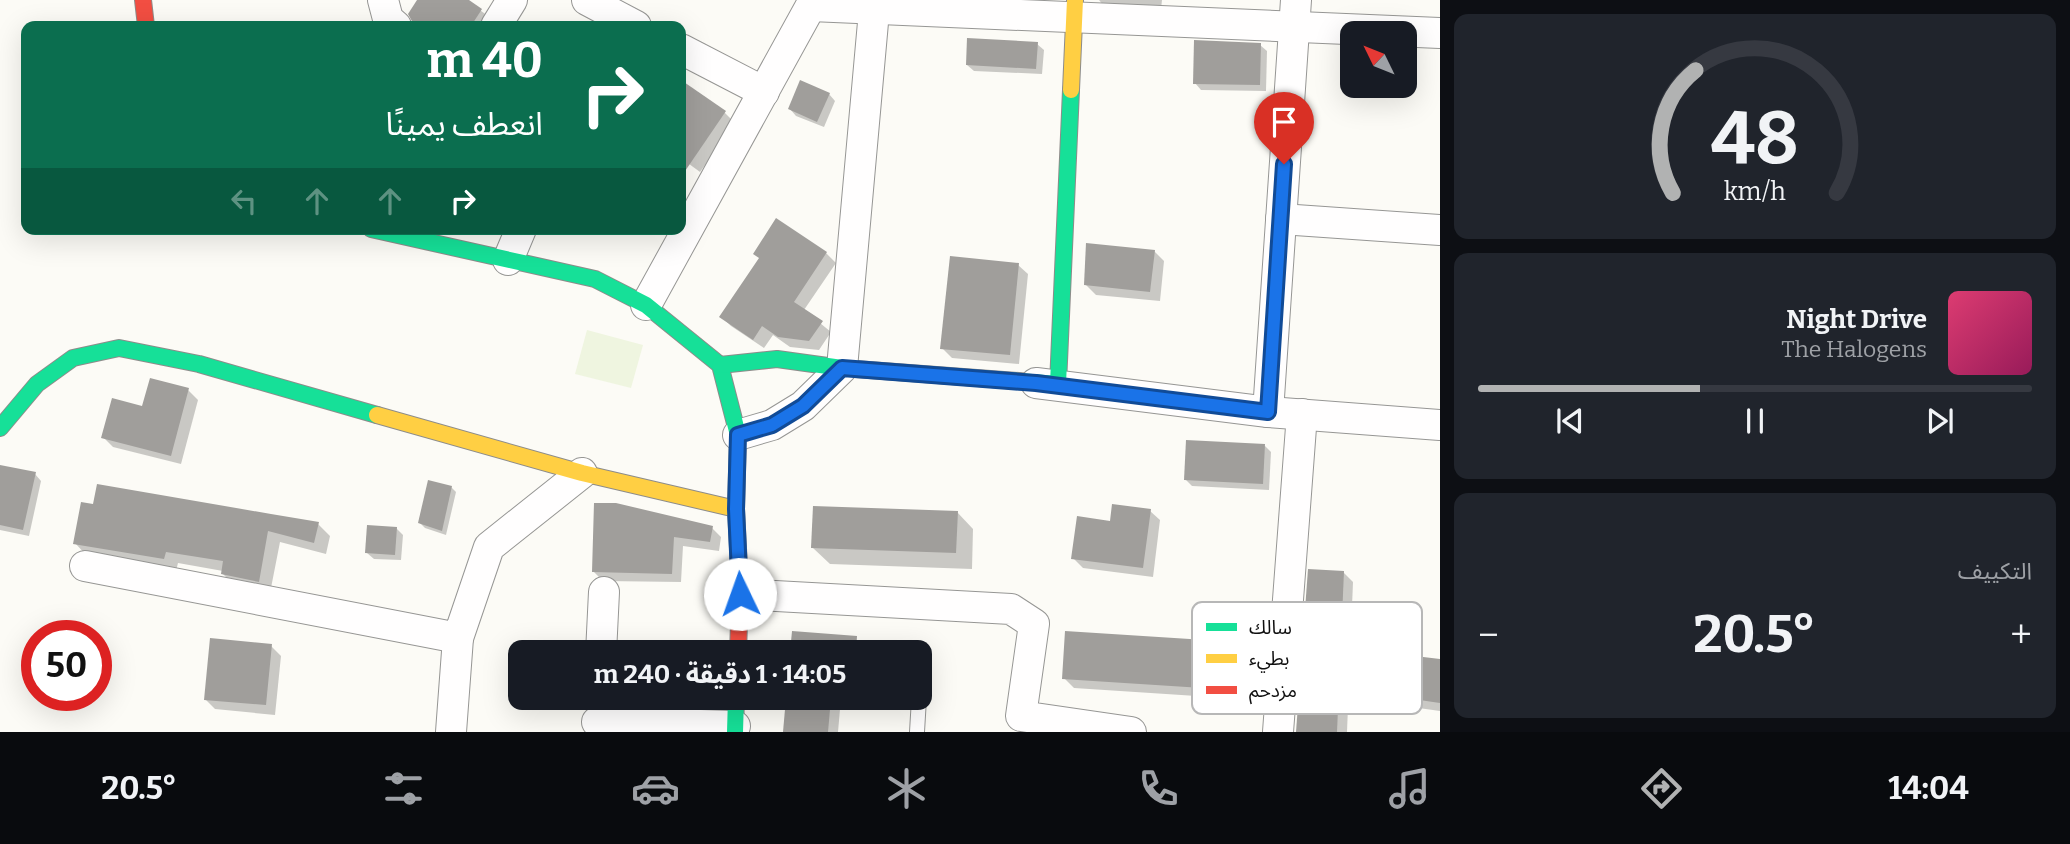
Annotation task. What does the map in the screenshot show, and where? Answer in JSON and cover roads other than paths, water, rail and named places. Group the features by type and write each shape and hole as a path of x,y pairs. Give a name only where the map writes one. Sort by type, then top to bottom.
{"street":[{"path":"143,0 145,21"},
{"path":"383,0 390,21"},
{"path":"499,21 512,0"},
{"path":"587,0 627,21"},
{"path":"686,233 812,3 1295,13 1440,33"},
{"path":"738,435 772,425 803,406 842,368 875,5"},
{"path":"720,365 777,359 842,368 1058,384 1074,9"},
{"path":"1268,412 1295,13"},
{"path":"686,53 764,92"},
{"path":"1281,219 1440,230"},
{"path":"397,235 595,279 646,305 720,365 738,435 736,509 740,594 738,640"},
{"path":"508,260 518,235"},
{"path":"646,305 685,235"},
{"path":"0,428 37,384 73,358 119,348 199,365 582,472 736,509"},
{"path":"1036,383 1268,412 1440,425"},
{"path":"1288,602 1302,414"},
{"path":"451,732 458,638 489,547 582,472"},
{"path":"85,566 458,638"},
{"path":"602,640 604,592"},
{"path":"740,594 1011,609 1034,624 1020,724 1130,732"},
{"path":"1278,732 1279,714"},
{"path":"597,717 735,719"}],"lane":[{"path":"917,732 918,710"}]}
